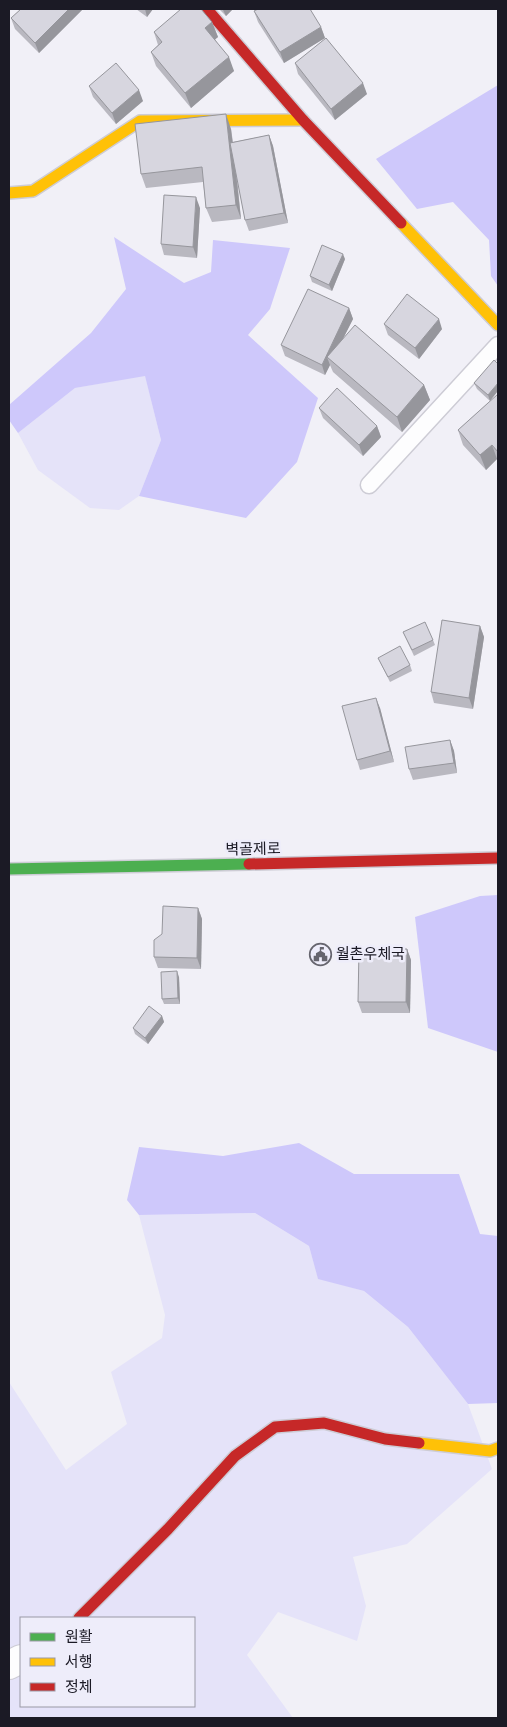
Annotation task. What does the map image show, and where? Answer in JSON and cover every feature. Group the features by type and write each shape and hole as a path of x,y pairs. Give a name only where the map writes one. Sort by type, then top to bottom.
{"street":[{"path":"206,9 303,120 498,325"},
{"path":"9,193 33,191 140,121 303,120"},
{"name":"벽골제로","path":"9,869 498,858"},
{"path":"80,1617 168,1528 235,1456 275,1427 324,1423 385,1439 490,1452 498,1448"}],"lane":[{"path":"369,485 498,345"}],"shaded area":[{"path":"498,85 498,286 491,276 489,240 453,202 417,209 376,159"},
{"path":"114,237 184,283 211,272 213,240 290,248 270,309 248,335 318,398 297,462 246,518 139,496 161,440 145,376 75,388 18,433 9,420 9,405 91,333 126,289"},
{"path":"145,375 161,440 139,496 119,510 90,508 38,470 18,433 75,388"},
{"path":"498,895 498,1052 428,1028 415,917 480,896"},
{"path":"299,1143 354,1174 459,1174 480,1234 498,1236 498,1403 468,1404 408,1327 364,1291 318,1279 309,1246 255,1213 139,1215 127,1200 139,1147 223,1156"},
{"path":"255,1213 309,1246 318,1278 364,1291 408,1327 468,1404 492,1469 407,1544 353,1557 366,1606 357,1641 278,1612 247,1655 293,1718 9,1718 9,1382 66,1470 127,1424 111,1372 162,1338 165,1315 139,1215"}],"building":[{"path":"21,9 69,9 35,43 11,18"},
{"path":"181,9 201,9 212,22 205,28 229,57 185,93 151,52 162,42 154,32"},
{"path":"258,9 310,9 321,27 280,52 254,11"},
{"path":"326,38 363,83 331,109 295,63"},
{"path":"116,63 139,90 112,113 89,86"},
{"path":"226,114 236,205 206,208 202,167 141,174 135,124"},
{"path":"269,135 284,213 245,220 230,143"},
{"path":"164,195 196,197 193,247 161,244"},
{"path":"322,245 343,254 329,285 310,276"},
{"path":"308,289 349,308 322,365 281,345"},
{"path":"407,294 439,319 415,348 384,324"},
{"path":"355,325 424,385 397,417 327,357"},
{"path":"494,360 498,364 498,383 488,395 474,383"},
{"path":"337,388 377,426 359,445 319,408"},
{"path":"498,394 498,452 492,445 480,455 458,430"},
{"path":"442,620 480,626 469,698 431,692"},
{"path":"425,622 433,640 412,650 403,632"},
{"path":"400,646 410,665 388,677 378,658"},
{"path":"376,698 390,751 357,760 342,706"},
{"path":"450,740 454,763 409,769 405,747"},
{"path":"163,906 198,908 197,958 154,957 154,940 162,934"},
{"path":"359,949 407,949 406,1002 358,1002"},
{"path":"177,971 178,998 162,999 161,972"},
{"path":"149,1006 162,1016 145,1038 133,1028"}],"traffic: fast":[{"path":"9,869 249,864"}],"traffic: slow":[{"path":"9,193 33,191 140,121 303,120"},
{"path":"401,223 498,325"},
{"path":"419,1443 490,1451 498,1448"}],"traffic: jam":[{"path":"207,9 303,120 401,223"},
{"path":"249,864 498,858"},
{"path":"80,1617 168,1529 235,1456 275,1427 324,1423 385,1439 419,1443"}],"place":[{"name":"월촌우체국","path":"320,954"}]}
